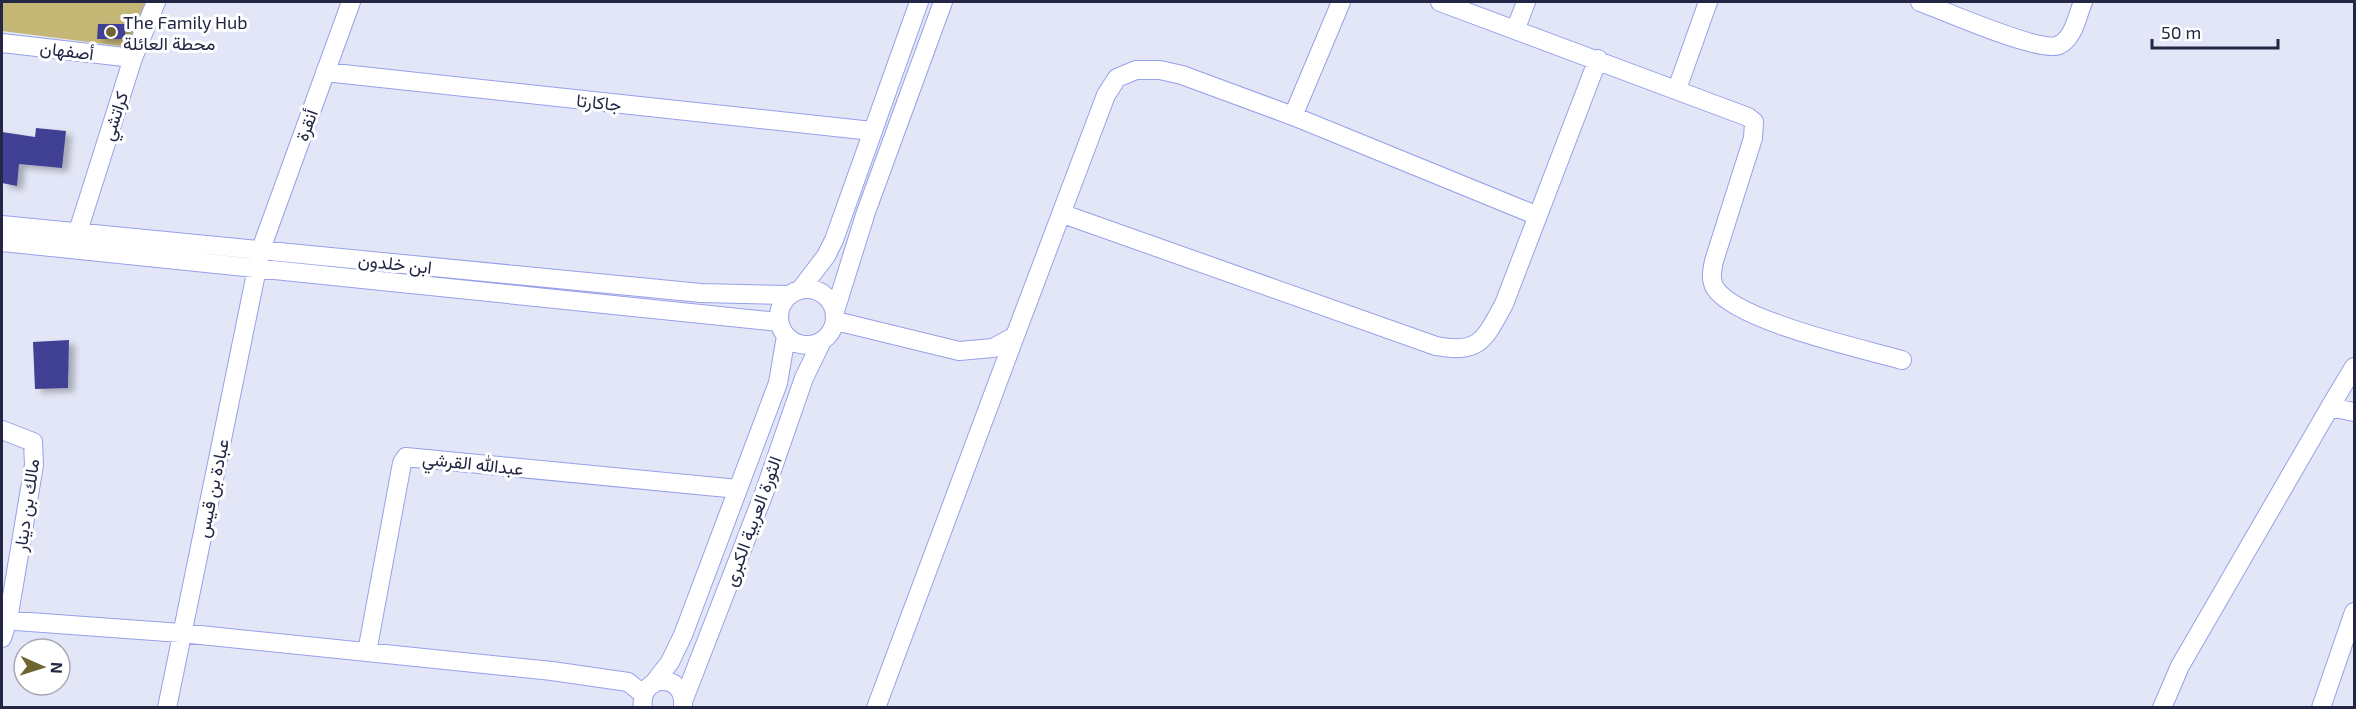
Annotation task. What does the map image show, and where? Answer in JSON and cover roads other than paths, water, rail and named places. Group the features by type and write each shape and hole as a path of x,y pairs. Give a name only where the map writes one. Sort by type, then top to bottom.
{"street":[{"name":"كراتشي","path":"74,240 133,58 156,2"},
{"name":"أنقرة","path":"259,268 261,249 351,2"},
{"path":"919,2 826,256 780,309 783,329 802,346 821,343 833,330 866,212 943,2"},
{"path":"1293,116 1341,2"},
{"path":"1440,2 1677,88 1748,117 1754,122 1753,138 1713,261 1712,281 1716,289 1723,297 1747,311 1786,326 1902,360"},
{"path":"1516,28 1526,2"},
{"path":"1677,88 1708,2"},
{"path":"1920,2 2024,41 2046,46 2058,46 2069,38 2083,2"},
{"name":"أصفهان","path":"2,43 133,58"},
{"path":"1063,214 1436,346 1456,350 1472,347 1486,337 1504,304 1598,59"},
{"path":"876,708 1106,95 1117,78 1136,70 1160,70 1182,75 1293,116 1538,216"},
{"name":"جاكارتا","path":"325,72 872,131"},
{"path":"845,204 866,212"},
{"name":"ابن خلدون","path":"2,225 74,240 259,268 783,329"},
{"name":"ابن خلدون","path":"2,242 74,240 261,249 701,293 795,293"},
{"name":"عبادة بن قيس","path":"167,708 259,268"},
{"path":"795,293 818,291 826,296 836,316 959,351 993,348 1015,336"},
{"name":"الثورة العربية الكبرى","path":"646,695 670,662 683,635 778,383 783,329"},
{"name":"الثورة العربية الكبرى","path":"687,705 804,378 821,343"},
{"path":"2162,708 2180,666 2330,406 2355,367"},
{"path":"2330,406 2355,412"},
{"name":"مالك بن دينار","path":"2,430 33,442 34,465 2,638"},
{"name":"عبدالله القرشي","path":"367,652 402,464 406,458 738,489"},
{"path":"2321,708 2355,612"},
{"path":"5,620 181,633 552,671 628,682 646,695 659,681 672,682 682,692 687,705"}],"place":[{"name":"The Family Hub محطة العائلة","path":"111,32"}]}
